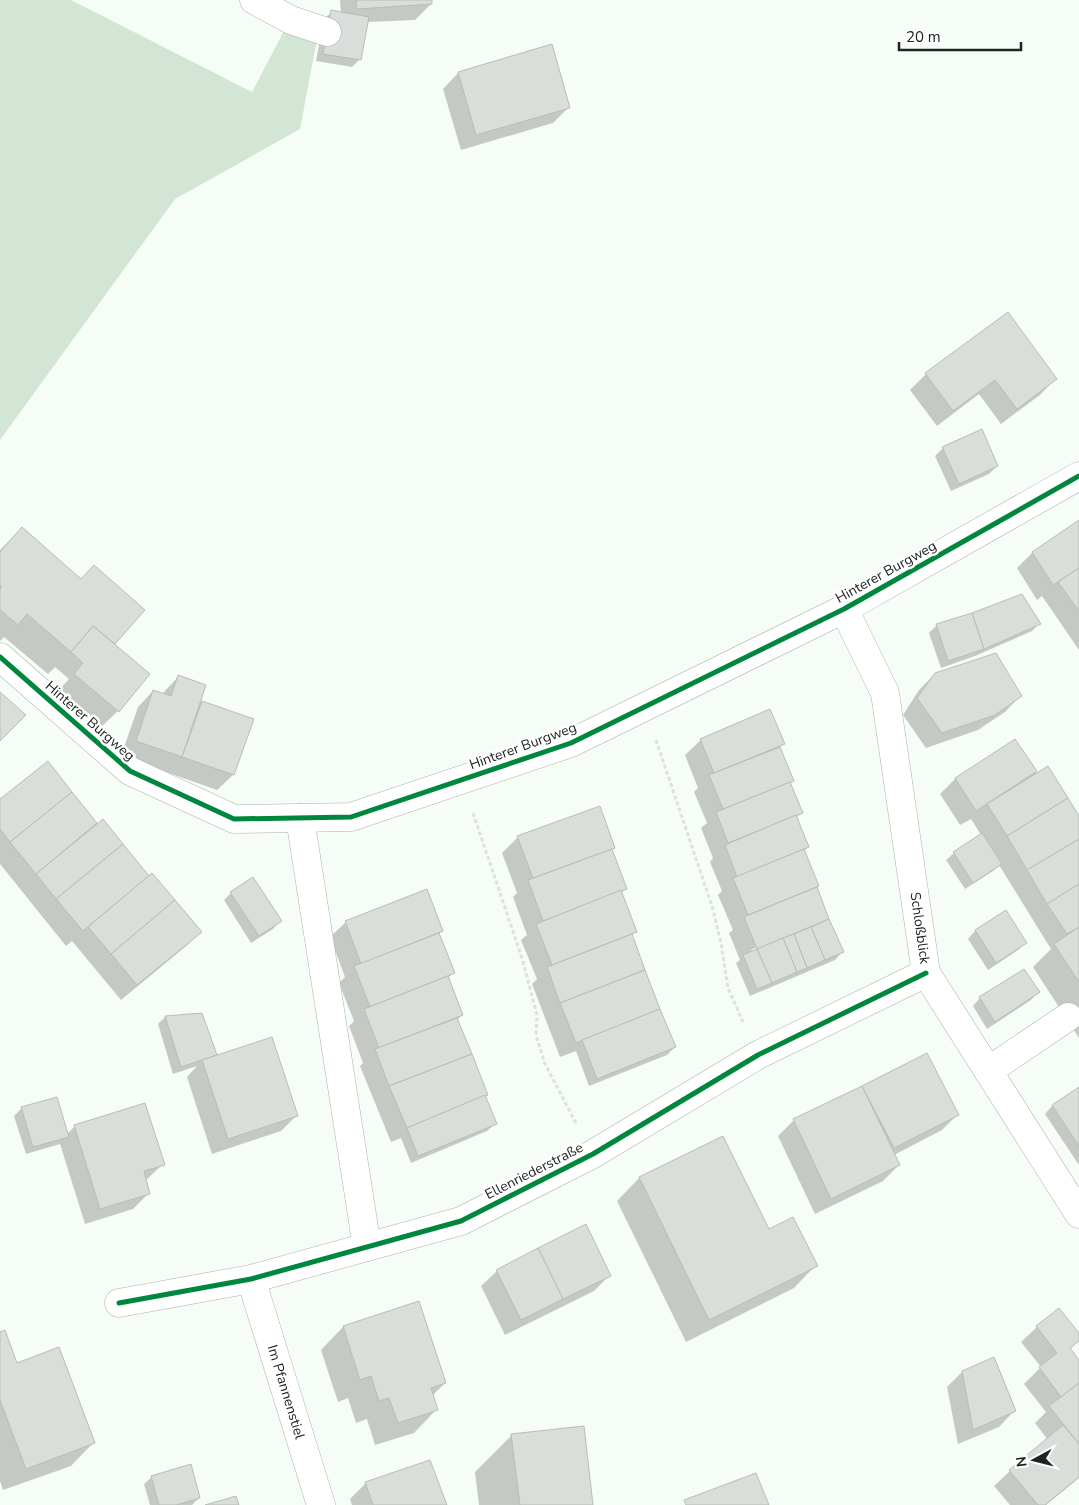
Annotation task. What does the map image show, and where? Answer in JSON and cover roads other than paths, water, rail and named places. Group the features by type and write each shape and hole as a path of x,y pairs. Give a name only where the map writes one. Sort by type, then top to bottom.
{"street":[{"path":"254,0 290,20 327,32"},
{"name":"Hinterer Burgweg","path":"0,656 130,771 234,819 351,817 571,743 844,609 1079,476"},
{"name":"Schloßblick","path":"844,609 885,693 926,973 1079,1214"},
{"path":"300,818 366,1247"},
{"name":"Ellenriederstraße","path":"119,1303 251,1279 461,1221 593,1154 758,1055 926,973"},
{"path":"988,1071 1068,1017"},
{"name":"Im Pfannenstiel","path":"251,1279 321,1505"}]}
